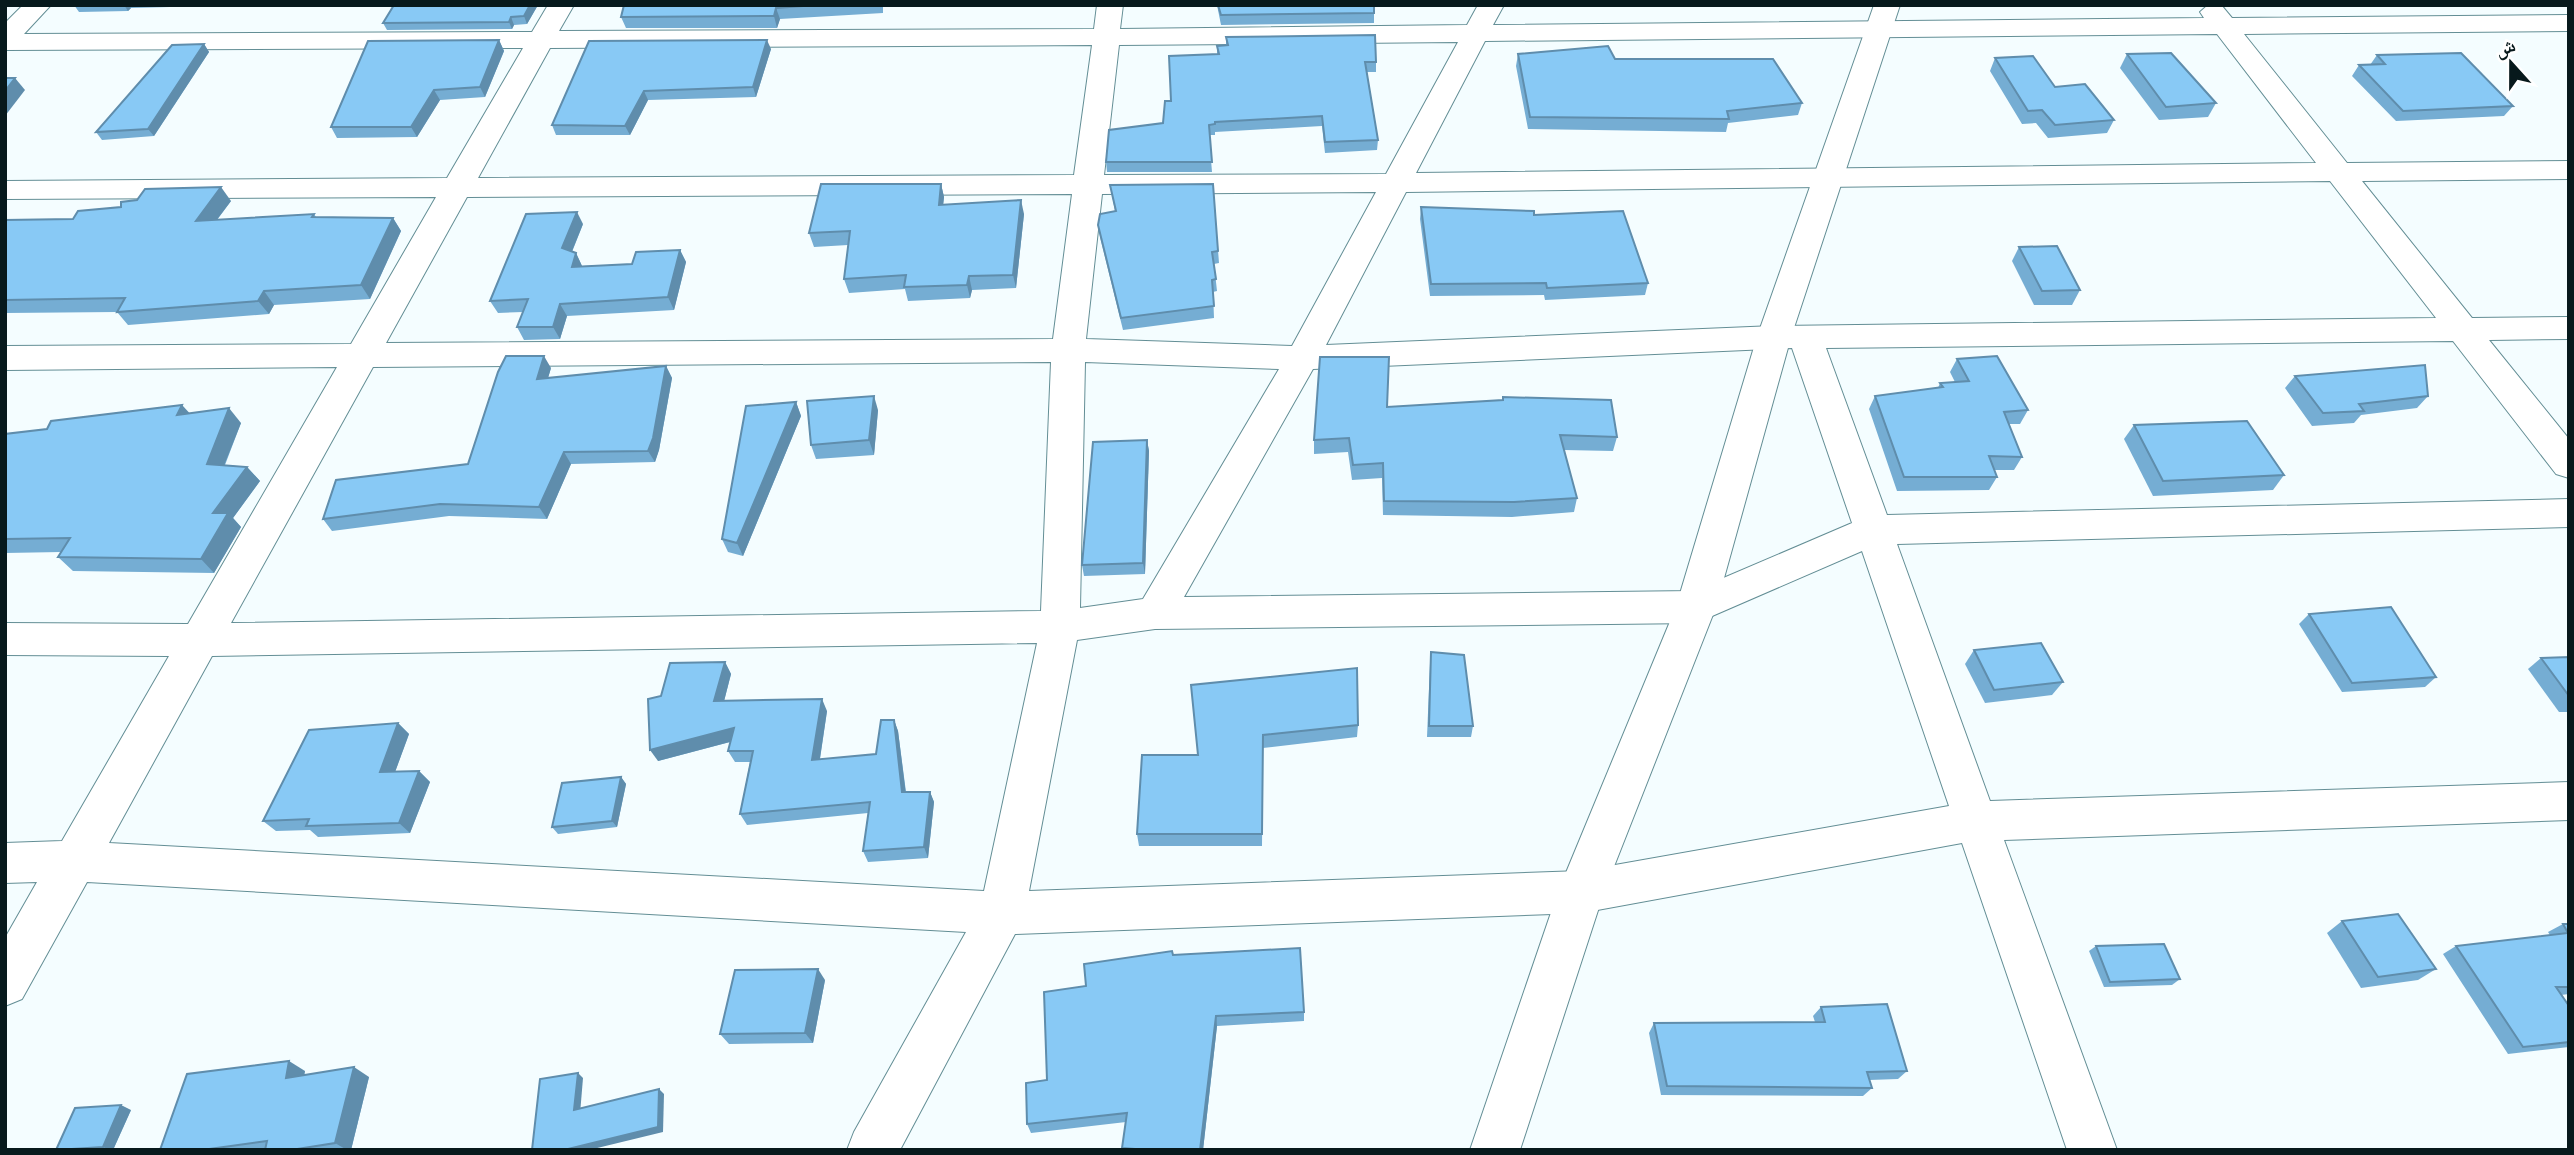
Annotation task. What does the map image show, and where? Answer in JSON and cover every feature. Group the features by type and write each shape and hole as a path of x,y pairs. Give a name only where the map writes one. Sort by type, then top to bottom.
{"street":[{"path":"5,40 38,5"},
{"path":"5,983 561,5"},
{"path":"1155,613 1302,358 1491,5"},
{"path":"5,40 542,38 1108,21 1476,34 1884,17 2215,16 2569,23"},
{"path":"2215,16 2569,465"},
{"path":"1495,1150 1581,892 1696,607 1790,337 1829,176 1884,17"},
{"path":"872,1150 1002,913 1060,627 1068,350 1108,21"},
{"path":"5,190 1395,183 1829,176 2569,170"},
{"path":"5,358 1068,350 1302,358 1790,337 2569,328"},
{"path":"1790,337 1873,530 2092,1150"},
{"path":"5,639 202,640 1060,627 1155,613 1696,607 1873,530 2569,513"},
{"path":"5,863 75,861 1002,913 1581,892 1976,821 2569,800"}],"building":[{"path":"394,5 530,5 524,16 511,17 509,22 383,23"},
{"path":"624,5 817,5 776,8 774,16 621,17"},
{"path":"1218,5 1374,5 1374,13 1221,15"},
{"path":"1375,35 1376,62 1365,62 1378,140 1325,142 1322,116 1215,122 1209,125 1212,162 1106,162 1109,130 1163,123 1165,101 1171,101 1169,56 1219,54 1217,46 1228,45 1226,37"},
{"path":"499,40 480,87 434,90 411,127 331,127 368,41"},
{"path":"767,40 753,87 644,91 625,126 552,125 589,41"},
{"path":"204,44 148,129 96,132 172,45"},
{"path":"1608,46 1615,59 1773,59 1802,103 1727,111 1729,119 1530,117 1518,54"},
{"path":"2171,53 2216,103 2166,107 2127,54"},
{"path":"2461,53 2513,106 2403,111 2359,65 2385,64 2377,55"},
{"path":"2033,56 2055,87 2085,84 2114,120 2055,125 2042,110 2028,111 1995,58"},
{"path":"5,78 15,78 5,91"},
{"path":"821,184 941,184 939,205 1021,200 1013,275 969,276 967,285 904,287 906,275 844,279 850,231 809,233"},
{"path":"1213,184 1218,251 1212,252 1216,279 1212,280 1214,306 1121,318 1098,225 1100,214 1116,211 1110,185"},
{"path":"221,187 196,221 314,214 312,217 393,218 361,285 264,291 258,301 117,312 125,298 5,300 5,220 73,219 78,211 121,207 121,202 137,200 145,189"},
{"path":"1421,207 1534,211 1534,215 1623,211 1648,283 1547,288 1546,283 1431,284"},
{"path":"577,212 562,248 576,253 572,267 632,264 636,252 680,250 668,297 560,304 553,327 517,327 528,299 490,301 526,214"},
{"path":"2057,246 2080,290 2042,291 2019,247"},
{"path":"506,356 544,356 537,379 666,366 653,438 648,451 564,452 539,507 440,504 323,519 336,480 468,464 498,372"},
{"path":"1997,356 2028,410 2004,412 2022,457 1989,456 1997,477 1904,477 1875,396 1943,387 1940,383 1969,381 1957,359"},
{"path":"1320,357 1389,357 1387,407 1503,400 1503,397 1611,400 1617,437 1560,435 1577,498 1514,502 1384,501 1383,463 1353,465 1349,438 1314,440"},
{"path":"2425,365 2428,396 2359,404 2364,411 2323,413 2295,376"},
{"path":"874,396 869,440 811,445 807,401"},
{"path":"796,402 737,543 722,539 746,406"},
{"path":"182,405 177,415 229,408 207,464 247,467 213,513 228,513 201,559 58,557 70,538 5,539 5,434 47,429 51,421"},
{"path":"2247,421 2284,475 2163,481 2134,425"},
{"path":"1147,440 1143,563 1082,565 1093,442"},
{"path":"2391,607 2436,677 2352,683 2309,614"},
{"path":"2041,643 2063,682 1994,690 1974,650"},
{"path":"1431,652 1464,655 1473,726 1429,726"},
{"path":"2569,657 2569,696 2541,658"},
{"path":"725,662 714,701 822,699 812,760 876,754 881,720 894,720 902,792 930,792 924,847 863,851 870,802 740,814 753,751 728,751 734,728 650,750 648,699 661,696 670,663"},
{"path":"1357,668 1358,725 1263,735 1262,834 1137,834 1142,755 1198,755 1191,685"},
{"path":"398,723 380,772 419,771 399,823 306,826 309,819 263,821 309,730"},
{"path":"621,777 612,821 552,827 562,783"},
{"path":"2398,914 2436,969 2378,977 2342,921"},
{"path":"2563,924 2569,924 2569,987 2556,987 2569,1006 2569,1042 2523,1047 2456,946 2568,933"},
{"path":"2164,944 2180,979 2110,982 2096,946"},
{"path":"1300,948 1304,1012 1216,1016 1200,1150 1122,1148 1127,1113 1027,1124 1026,1083 1047,1080 1044,992 1086,986 1084,964 1172,951 1173,955"},
{"path":"818,969 805,1033 720,1034 735,970"},
{"path":"1887,1004 1907,1071 1867,1072 1872,1088 1667,1086 1654,1023 1825,1022 1821,1007"},
{"path":"289,1061 286,1078 354,1067 335,1143 291,1150 265,1150 267,1141 202,1150 160,1150 187,1074"},
{"path":"578,1073 574,1110 659,1089 658,1127 564,1150 532,1150 540,1079"},
{"path":"121,1105 103,1147 56,1150 75,1108"}]}
